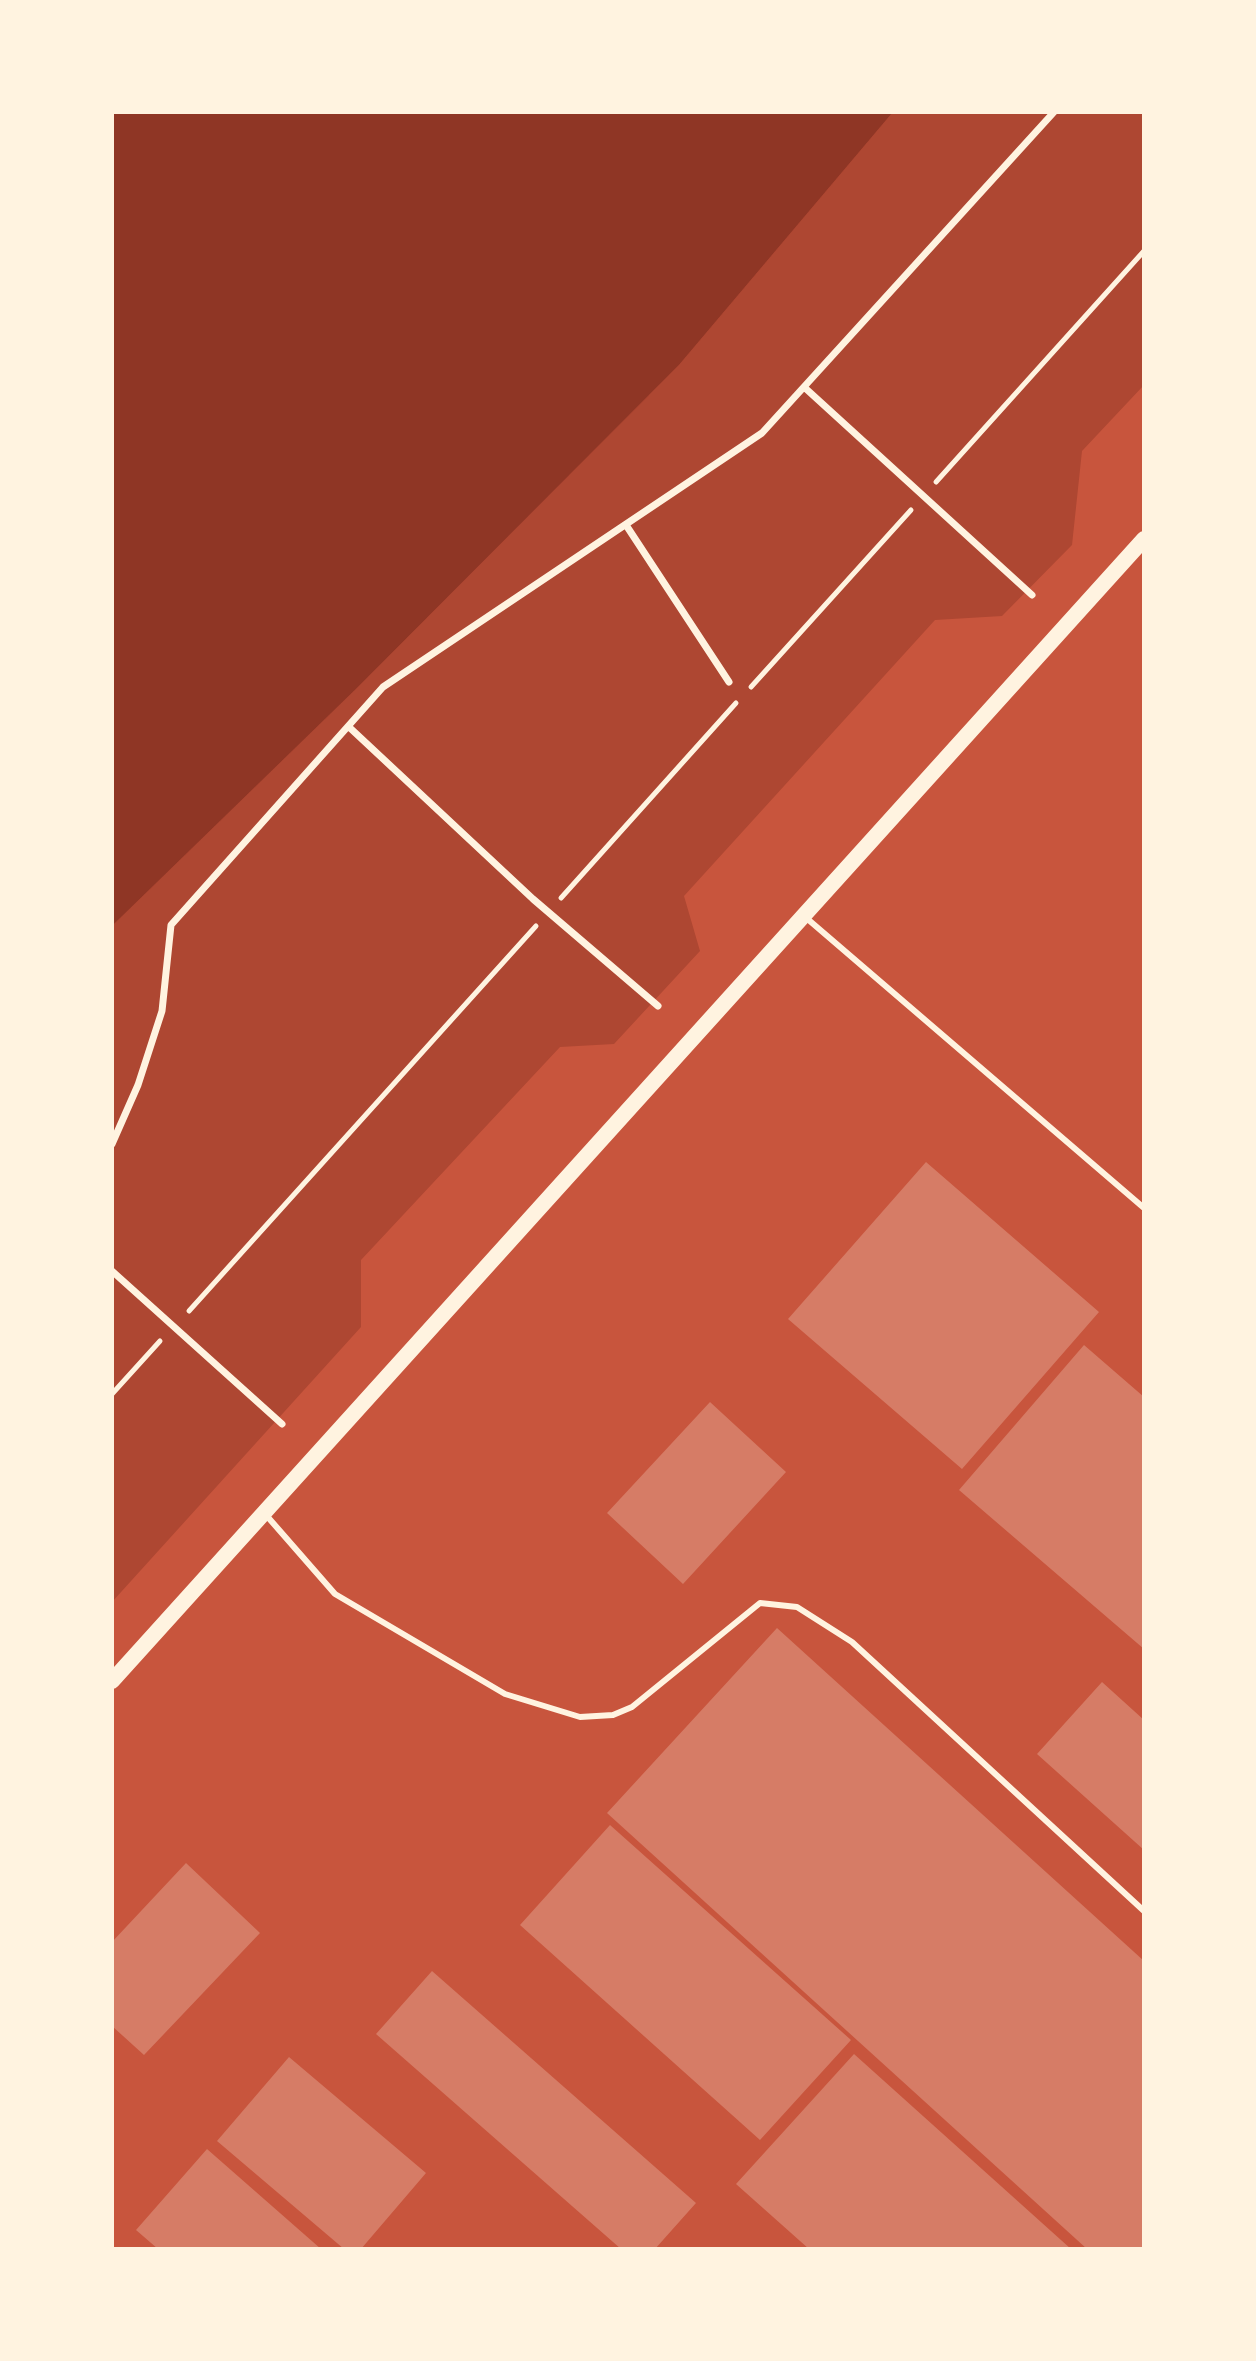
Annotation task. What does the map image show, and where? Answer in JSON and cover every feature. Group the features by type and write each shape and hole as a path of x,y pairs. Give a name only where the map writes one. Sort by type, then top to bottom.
{"main road":[{"path":"112,1681 1144,539"}],"street":[{"path":"112,1144 138,1085 162,1011 171,925 383,687 762,433 1054,112"},
{"path":"804,387 1032,595"},
{"path":"626,525 729,682"},
{"path":"349,727 549,912 658,1006"},
{"path":"112,1271 282,1424"}],"lane":[{"path":"803,914 1144,1208"},
{"path":"263,1512 335,1594 505,1694 580,1717 613,1715 632,1707 760,1603 797,1607 852,1642 1144,1911"}],"path":[{"path":"112,1394 1144,251"}],"shaded area":[{"path":"112,112 893,112 679,365 356,689 112,926"},
{"path":"893,112 1144,112 1144,385 1082,451 1072,545 1002,616 935,620 684,896 700,951 614,1044 560,1047 361,1260 361,1327 112,1602 112,926 356,689 679,365"}],"building":[{"path":"926,1162 1099,1312 962,1469 788,1319"},
{"path":"1084,1345 1144,1397 1144,1649 959,1490"},
{"path":"710,1402 786,1472 683,1584 607,1513"},
{"path":"777,1628 1144,1961 1144,2249 1087,2249 607,1813"},
{"path":"1102,1682 1144,1720 1144,1850 1037,1754"},
{"path":"610,1825 851,2040 760,2140 520,1925"},
{"path":"186,1863 260,1933 144,2055 112,2026 112,1942"},
{"path":"432,1971 696,2203 655,2249 621,2249 376,2034"},
{"path":"854,2054 1071,2249 809,2249 736,2184"},
{"path":"289,2057 426,2173 361,2249 344,2249 217,2141"},
{"path":"207,2149 321,2249 158,2249 136,2230"}]}
